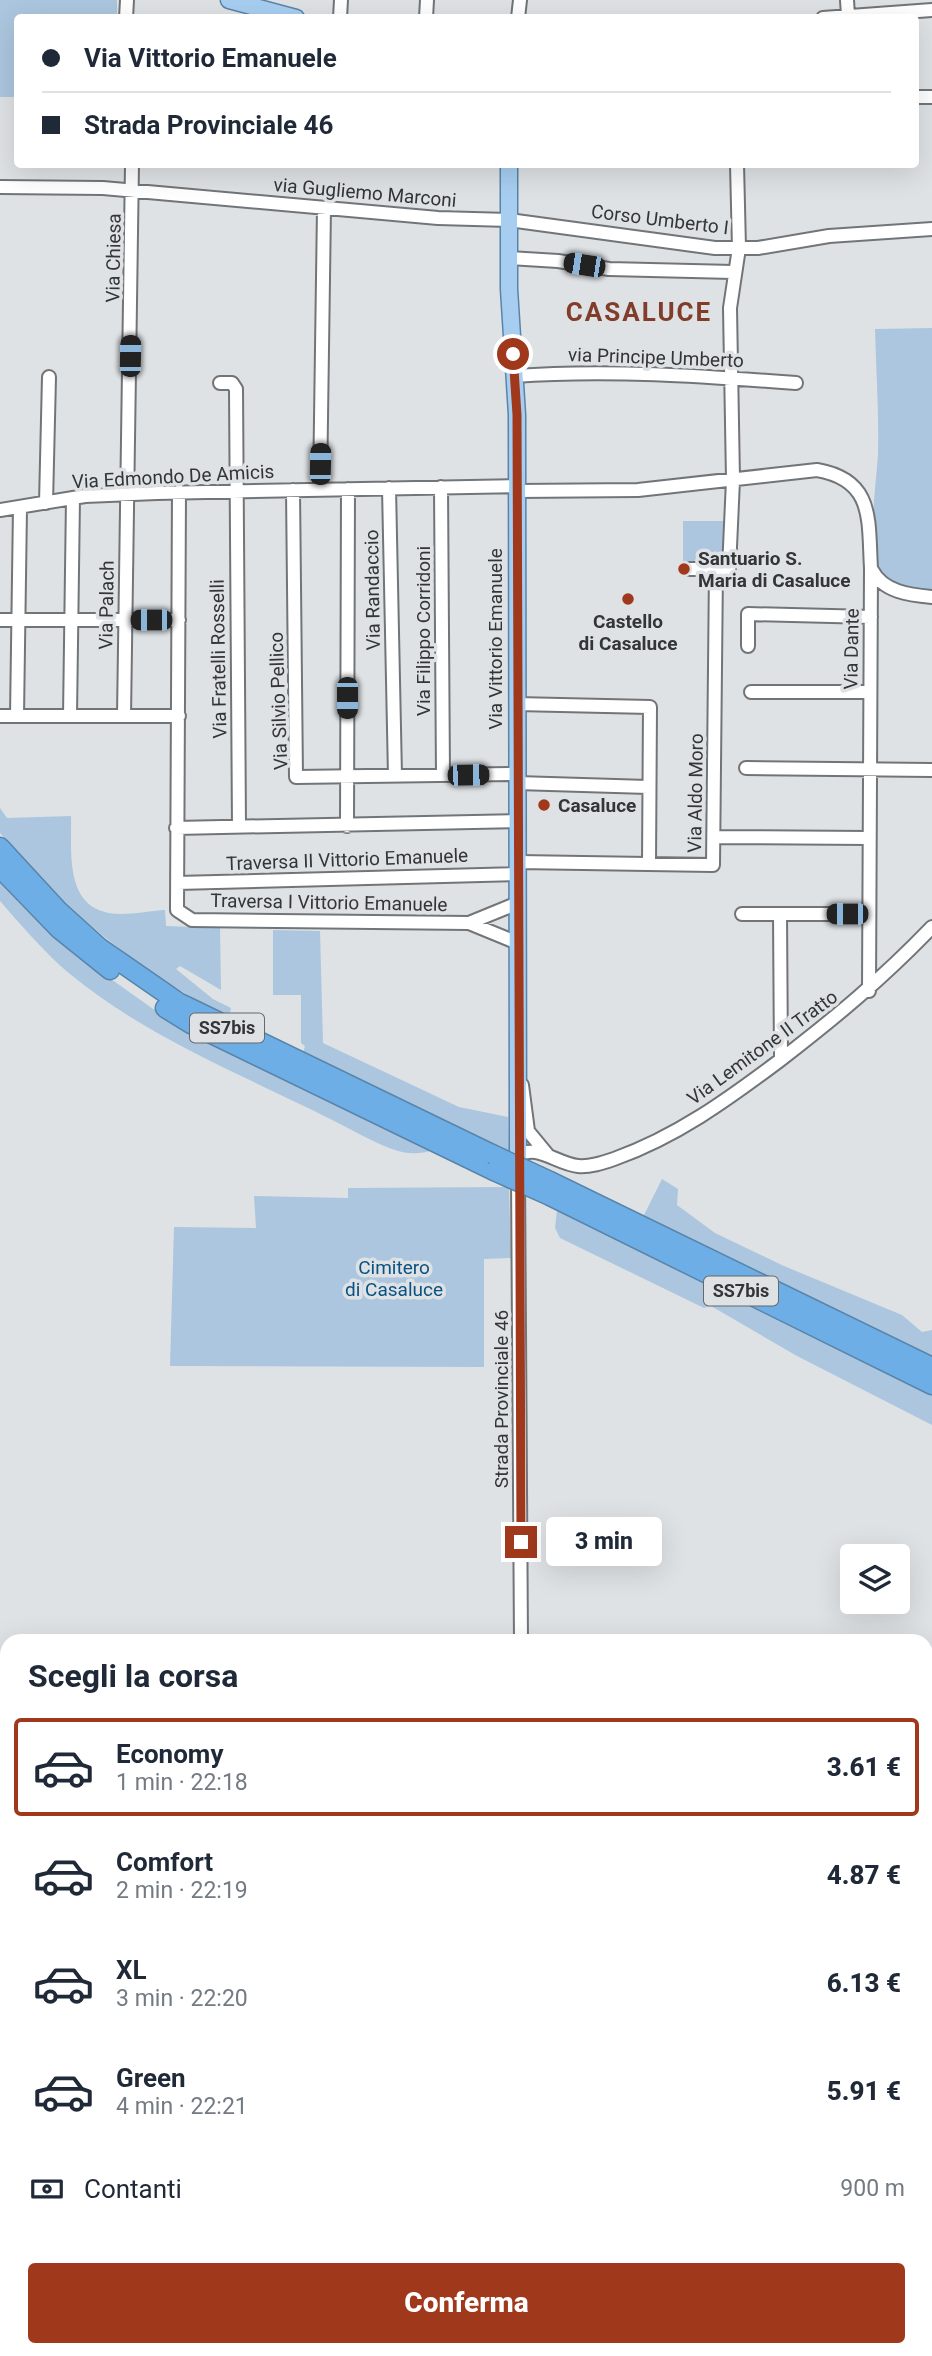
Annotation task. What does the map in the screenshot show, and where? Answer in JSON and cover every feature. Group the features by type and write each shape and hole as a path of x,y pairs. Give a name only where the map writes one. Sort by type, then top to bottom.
{"highway":[{"name":"SS7bis","path":"0,846 59,911 100,948 178,1002 493,1162"},
{"name":"SS7bis","path":"0,868 83,951 135,989 191,1024 932,1367"},
{"name":"SS7bis","path":"551,1189 932,1385"}],"main road":[{"path":"229,0 250,3 284,14"},
{"name":"Via Vittorio Emanuele","path":"509,168 509,258 517,489 517,1156"}],"street":[{"path":"876,14 932,10"},
{"name":"Via Chiesa","path":"128,494 132,168"},
{"path":"690,569 729,569 733,480 730,308 733,272 739,248 737,168"},
{"name":"via Gugliemo Marconi","path":"0,187 134,190 438,218 509,220"},
{"path":"320,489 324,208"},
{"name":"Corso Umberto I","path":"509,220 600,230 684,244 739,248 829,236 932,229"},
{"path":"509,258 558,261 623,270 733,272"},
{"name":"via Principe Umberto","path":"514,376 566,372 796,383"},
{"path":"46,503 49,377"},
{"name":"Via Fratelli Rosselli","path":"220,383 232,383 236,389 239,827"},
{"name":"Via Dante","path":"517,489 638,490 808,470 827,472 844,479 859,491 865,503 871,568 869,991"},
{"name":"Via Edmondo De Amicis","path":"0,510 73,498 128,494 441,487 517,489"},
{"name":"Via Filippo Corridoni","path":"441,487 443,775"},
{"name":"Via Randaccio","path":"389,488 395,776"},
{"path":"347,826 348,489"},
{"name":"Via Silvio Pellico","path":"293,490 296,777 443,775 648,786"},
{"path":"177,883 179,492"},
{"name":"Via Palach","path":"124,716 128,494"},
{"path":"71,716 73,498"},
{"path":"17,716 20,508"},
{"path":"871,568 880,581 895,590 932,597"},
{"name":"Via Aldo Moro","path":"518,868 713,865 716,569"},
{"path":"748,646 748,614 871,617"},
{"path":"0,620 179,620"},
{"path":"751,692 869,692"},
{"path":"516,704 650,707 649,864"},
{"path":"0,716 178,716"},
{"path":"746,768 932,770"},
{"path":"176,828 517,821"},
{"path":"714,837 868,838"},
{"name":"Traversa II Vittorio Emanuele","path":"177,883 518,868"},
{"name":"Traversa I Vittorio Emanuele","path":"177,883 177,910 192,920 469,923 518,943"},
{"name":"Traversa I Vittorio Emanuele","path":"469,923 518,903"},
{"path":"742,914 869,914"},
{"path":"780,914 781,1059"},
{"name":"Via Lemitone II Tratto","path":"517,1156 530,1160 552,1159 589,1166 653,1143 700,1118 869,991 932,927"},
{"path":"518,1079 525,1095 528,1131 537,1145 552,1159"},
{"name":"Strada Provinciale 46","path":"517,1156 520,1634"},
{"path":"518,1193 529,1166 552,1159"}],"green space":[{"path":"0,0 117,0 117,14 14,14 14,97 0,97"},
{"path":"932,328 932,592 902,587 884,576 875,561 873,531 878,453 875,329"},
{"path":"683,521 726,521 722,561 715,565 683,563"},
{"path":"0,808 7,818 71,816 71,857 76,885 92,906 119,914 165,910 166,926 220,928 221,990 180,966 176,969 213,999 231,1008 229,1018 134,960 77,914 0,833"},
{"path":"0,879 94,967 156,1011 433,1150 407,1153 382,1145 175,1043 139,1022 70,974 43,949 0,901"},
{"path":"273,930 320,931 323,1043 459,1107 508,1117 509,1152 303,1053 305,1046 301,1043 301,995 273,995"},
{"path":"662,1179 678,1189 677,1205 715,1233 784,1266 902,1315 922,1332 932,1330 932,1359 642,1219"},
{"name":"Cimitero di Casaluce","path":"509,1187 511,1258 484,1259 484,1367 170,1366 174,1227 256,1228 254,1196 348,1198 348,1188"},
{"path":"557,1210 932,1395 932,1425 797,1356 711,1306 704,1308 560,1238 555,1228"}],"place":[{"name":"Santuario S. Maria di Casaluce","path":"684,569"},
{"name":"Castello di Casaluce","path":"628,599"},
{"name":"Casaluce","path":"544,805"}],"district":[{"name":"CASALUCE","path":"639,312"}],"route":[{"path":"513,354 517,415 517,1156 521,1542"}]}
